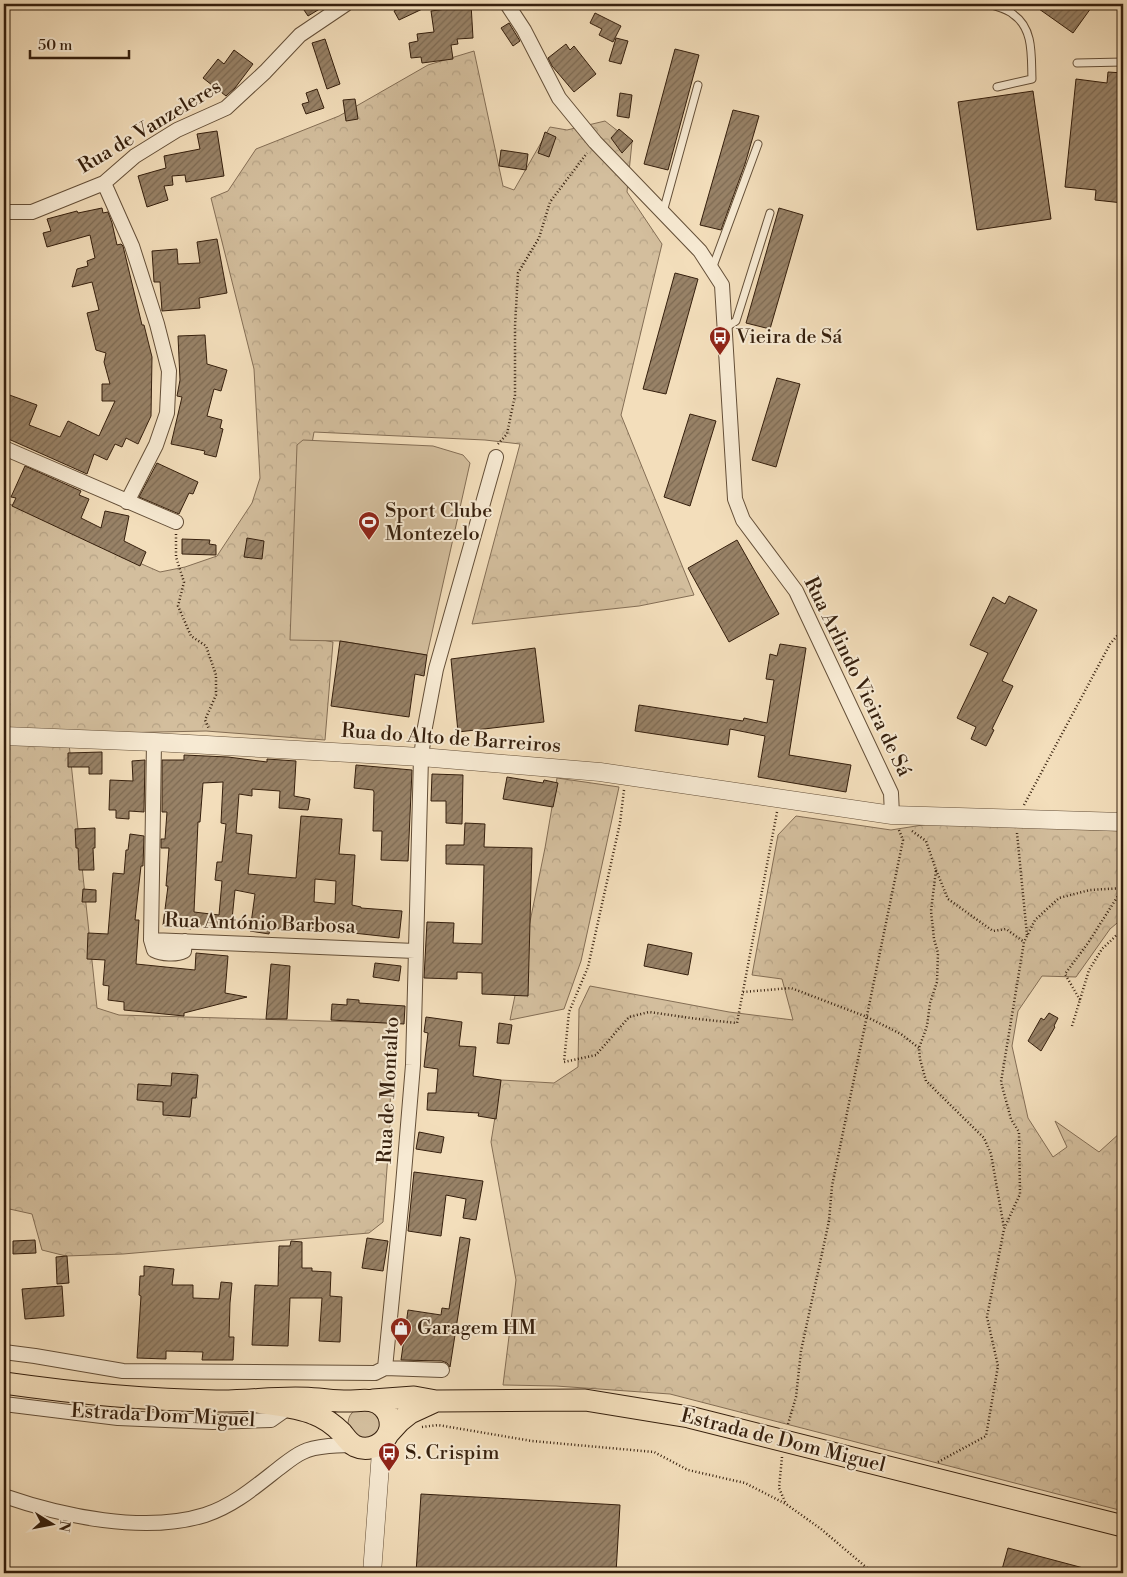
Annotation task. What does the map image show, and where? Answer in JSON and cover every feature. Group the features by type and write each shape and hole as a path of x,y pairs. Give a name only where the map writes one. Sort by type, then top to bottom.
{"main road":[{"name":"Estrada Dom Miguel","path":"4,1383 144,1399 289,1402 365,1401 414,1397 436,1400"},
{"name":"Estrada de Dom Miguel","path":"436,1400 585,1400 689,1416 1123,1526"},
{"path":"387,1437 391,1425 390,1417 380,1404 365,1401 345,1412 342,1420 343,1443 370,1448 378,1446 387,1437 400,1421 410,1413 436,1400"},
{"name":"Estrada Dom Miguel","path":"289,1402 333,1424 343,1443"}],"street":[{"name":"Rua de Vanzeleres","path":"4,212 32,212 104,183 135,156 168,136 226,108 266,72 300,35 346,4"},
{"name":"Rua Arlindo Vieira de Sá","path":"507,4 524,30 559,98 596,142 700,251 722,285 735,500 743,520 753,535 796,591 891,793 892,815"},
{"path":"104,183 132,246 157,324 169,371 166,413 156,445 127,502"},
{"path":"4,448 176,522"},
{"name":"Rua de Montalto","path":"385,1368 413,1065 421,757 436,669 496,457"},
{"name":"Rua do Alto de Barreiros","path":"4,736 154,742 421,757 600,772 892,815 1123,822"},
{"name":"Rua António Barbosa","path":"154,742 151,940 415,951"},
{"path":"4,1352 123,1371 375,1373 385,1368 442,1370"},
{"path":"289,1372 289,1402"},
{"name":"Estrada Dom Miguel","path":"4,1404 118,1418 212,1422 271,1420 289,1402"},
{"path":"372,1573 381,1452 387,1437"},
{"path":"4,1496 34,1506 94,1519 122,1522 157,1522 187,1519 205,1515 229,1505 304,1451 343,1443 366,1456 378,1485"}],"lane":[{"path":"989,4 1013,13 1025,24 1029,39 1032,79 997,87"},
{"path":"1077,63 1123,62"},
{"path":"662,212 698,85"},
{"path":"711,269 758,144"},
{"path":"724,328 736,321 770,213"}],"path":[{"path":"496,457 495,447 507,434 515,396 515,326 518,273 540,238 550,202 596,142"},
{"path":"176,522 176,557 184,582 178,606 191,636 206,646 216,675 216,695 205,720 212,746"},
{"path":"1027,936 1016,819 1110,644 1123,629"},
{"path":"626,776 620,823 588,967 568,1012 564,1062 596,1055 629,1017 649,1012 737,1023 780,798"},
{"path":"892,815 926,842 948,899 993,930 1006,929 1024,942"},
{"path":"786,1504 779,1488 784,1440 796,1397 801,1351 829,1221 832,1186 904,840 892,815"},
{"path":"936,870 931,911 934,939 938,952 937,982 930,1003 927,1026 919,1048 920,1059 926,1081 984,1138 988,1146 1004,1229"},
{"path":"929,1477 933,1464 986,1436 998,1366 987,1317 1004,1229 1020,1194 1019,1132 1011,1119 1001,1082 1024,942 1036,920 1059,898 1090,890 1123,888"},
{"path":"1080,1000 1065,974 1088,943 1123,888"},
{"path":"1072,1026 1090,970 1102,949 1123,929"},
{"path":"742,992 791,988 867,1017 901,1034 919,1048"},
{"path":"417,1427 438,1425 532,1441 654,1452 688,1470 745,1483 786,1504 821,1529 873,1573"}],"green space":[{"path":"474,51 503,186 514,190 550,127 567,130 605,121 632,142 627,192 662,244 621,415 694,595 639,606 472,624 520,444 485,440 314,432 293,634 333,642 325,740 206,731 68,734 97,1008 119,1015 391,1023 390,1128 383,1222 369,1233 123,1254 66,1256 42,1250 32,1214 5,1208 4,1201 4,782 10,728 4,728 4,502 48,519 160,572 185,567 217,556 252,503 260,478 254,369 211,198 228,191 256,149 339,116 428,65"},
{"name":"Sport Clube Montezelo","path":"303,440 433,446 463,455 470,463 427,655 340,641 290,640 297,445"},
{"path":"557,778 619,787 581,961 564,1009 510,1020 545,848"},
{"path":"796,816 891,830 935,823 1123,831 1123,918 1110,929 1076,977 1042,976 1018,1011 1012,1046 1028,1118 1053,1157 1067,1147 1055,1121 1099,1152 1121,1132 1123,1136 1123,1511 670,1394 556,1386 503,1385 516,1280 491,1142 501,1080 554,1083 578,1067 579,1009 590,986 729,1012 793,1020 782,979 752,975 778,835"},
{"path":"368,1406 381,1417 379,1434 364,1441 348,1428 348,1423 352,1412"}],"building":[{"path":"300,4 328,4 308,16"},
{"path":"408,4 433,4 399,20 394,11"},
{"path":"453,4 471,4 473,38 457,39 458,44 451,45 453,59 422,63 421,57 411,58 409,43 418,41 417,34 434,32 431,11 454,8"},
{"path":"1032,4 1084,4 1091,8 1073,33"},
{"path":"595,13 621,26 613,42 599,35 602,29 590,23"},
{"path":"509,23 520,41 513,46 501,28"},
{"path":"616,38 628,41 621,64 609,61"},
{"path":"325,39 340,84 327,89 312,43"},
{"path":"566,44 570,50 574,46 596,74 574,92 552,66 548,58"},
{"path":"675,49 699,55 668,170 644,164"},
{"path":"234,50 253,64 235,88 226,96 203,78 218,59 224,64"},
{"path":"1108,72 1123,73 1123,203 1095,200 1096,190 1065,187 1076,79 1107,83"},
{"path":"317,89 324,108 306,114 302,104 309,102 306,93"},
{"path":"1033,91 1051,219 977,230 958,102"},
{"path":"620,93 632,95 629,118 617,116"},
{"path":"355,99 358,119 346,121 343,100"},
{"path":"733,110 759,116 745,164 721,230 700,225"},
{"path":"619,129 633,141 622,153 611,138"},
{"path":"217,131 224,176 186,182 185,175 172,176 173,185 164,186 168,200 147,207 138,176 166,168 164,156 200,149 197,134"},
{"path":"545,132 556,137 549,157 538,153"},
{"path":"501,150 528,154 526,170 499,166"},
{"path":"102,208 103,213 108,212 117,245 121,244 123,246 142,325 144,325 152,357 151,416 138,444 126,438 122,447 115,444 107,460 94,454 87,474 4,437 4,393 37,405 29,425 60,437 68,421 99,436 115,401 102,401 102,384 110,384 104,362 106,353 96,350 87,313 99,310 92,282 72,287 77,269 88,266 87,261 95,258 90,235 47,247 43,233 51,231 47,219 77,211 78,213"},
{"path":"779,208 803,215 770,329 746,323"},
{"path":"217,239 227,293 199,298 200,308 162,311 160,282 154,282 152,251 177,249 178,264 200,263 197,242"},
{"path":"675,273 698,279 666,394 643,389"},
{"path":"205,335 207,364 227,370 221,391 214,389 207,416 222,420 220,428 223,429 216,457 204,454 205,451 171,444 182,397 177,396 180,380 178,336"},
{"path":"777,378 800,384 776,467 752,460"},
{"path":"690,414 716,421 690,506 664,497"},
{"path":"157,463 198,482 193,494 189,493 179,514 139,497"},
{"path":"25,466 81,491 79,495 89,499 81,518 101,528 105,511 129,516 124,541 146,552 140,566 12,506 16,498 11,497"},
{"path":"247,538 264,541 262,559 244,557"},
{"path":"182,539 210,540 209,544 216,545 216,555 182,554"},
{"path":"737,540 779,614 729,642 688,568"},
{"path":"1009,596 1037,610 1002,681 1013,686 992,729 994,730 986,746 971,739 976,727 957,718 988,653 970,645 993,597 1005,604"},
{"path":"340,641 427,655 424,676 415,674 409,717 331,706"},
{"path":"780,644 806,648 789,755 851,765 846,792 758,777 765,736 730,729 728,745 635,731 639,705 743,721 744,718 767,723 774,680 766,679 770,654 777,656"},
{"path":"535,648 544,722 458,732 451,659"},
{"path":"102,752 102,774 89,774 89,767 68,767 68,753"},
{"path":"184,755 228,757 267,762 267,759 296,761 294,796 310,799 308,810 279,808 280,791 252,789 252,796 239,794 236,833 252,835 248,874 296,878 301,816 342,819 339,854 355,855 352,905 361,908 402,911 399,938 307,928 306,931 270,928 269,934 250,931 255,894 235,890 231,929 192,925 191,929 163,925 168,886 166,886 169,848 161,848 161,839 165,839 167,812 162,812 162,760 184,760","holes":["223,782 221,823 226,824 222,862 217,862 215,880 222,881 219,915 194,912 198,822 200,822 203,783","315,879 336,881 335,904 314,902"]},
{"path":"145,760 144,812 129,811 129,819 116,818 116,810 109,810 110,780 133,781 132,761"},
{"path":"356,765 412,770 408,861 381,860 382,831 373,831 374,792 373,790 354,788"},
{"path":"432,774 463,775 462,824 446,823 446,801 431,801"},
{"path":"507,777 543,783 544,780 558,783 553,807 503,799"},
{"path":"465,823 485,824 484,847 532,848 528,996 482,994 482,973 457,972 457,979 424,978 427,922 454,923 453,943 482,944 484,865 446,864 446,845 464,845"},
{"path":"95,828 95,848 93,848 94,870 79,870 75,829"},
{"path":"130,834 144,836 143,866 141,866 135,920 139,920 136,964 195,970 196,953 228,956 225,993 247,997 184,1013 184,1016 124,1010 124,1002 108,1000 109,986 103,985 105,960 87,959 88,933 108,934 113,873 124,874 126,850 128,850"},
{"path":"83,889 96,890 96,902 82,902"},
{"path":"648,944 692,953 688,975 644,966"},
{"path":"375,963 401,966 399,981 373,977"},
{"path":"271,964 290,966 287,1019 266,1019"},
{"path":"347,999 359,1000 359,1003 405,1006 404,1024 331,1020 332,1004 347,1005"},
{"path":"1049,1013 1058,1018 1041,1051 1028,1041 1041,1018 1044,1020"},
{"path":"426,1017 462,1022 459,1046 476,1047 473,1076 501,1080 496,1119 478,1116 479,1113 427,1110 428,1093 436,1093 438,1069 424,1067 428,1033 424,1032"},
{"path":"499,1023 512,1025 509,1044 497,1043"},
{"path":"172,1073 198,1075 196,1098 192,1098 190,1117 163,1115 163,1102 137,1100 138,1084 171,1086"},
{"path":"419,1132 444,1137 441,1153 416,1149"},
{"path":"414,1172 483,1181 476,1220 463,1218 466,1199 446,1195 441,1236 408,1231"},
{"path":"460,1237 470,1239 450,1367 442,1361 401,1360 408,1310 441,1315 442,1308 449,1309"},
{"path":"367,1238 388,1241 383,1271 362,1268"},
{"path":"35,1240 36,1253 13,1254 13,1241"},
{"path":"291,1241 302,1242 302,1268 312,1268 312,1271 331,1272 330,1296 342,1297 340,1342 319,1341 322,1298 290,1298 288,1346 252,1345 255,1285 278,1286 279,1246 290,1246"},
{"path":"67,1256 69,1283 57,1284 56,1257"},
{"path":"144,1266 174,1269 172,1285 193,1285 193,1298 219,1299 221,1282 232,1283 229,1337 234,1337 233,1360 202,1360 203,1352 166,1351 166,1359 137,1358 141,1296 139,1295 140,1276 144,1276"},
{"path":"62,1286 64,1316 25,1319 22,1289"},
{"path":"421,1494 620,1505 616,1573 416,1573"},
{"path":"1008,1548 1091,1570 1090,1573 1001,1573"}],"place":[{"name":"Vieira de Sá","path":"720,356"},
{"name":"Sport Clube Montezelo","path":"369,541"},
{"name":"Garagem HM","path":"401,1347"},
{"name":"S. Crispim","path":"389,1472"}]}
